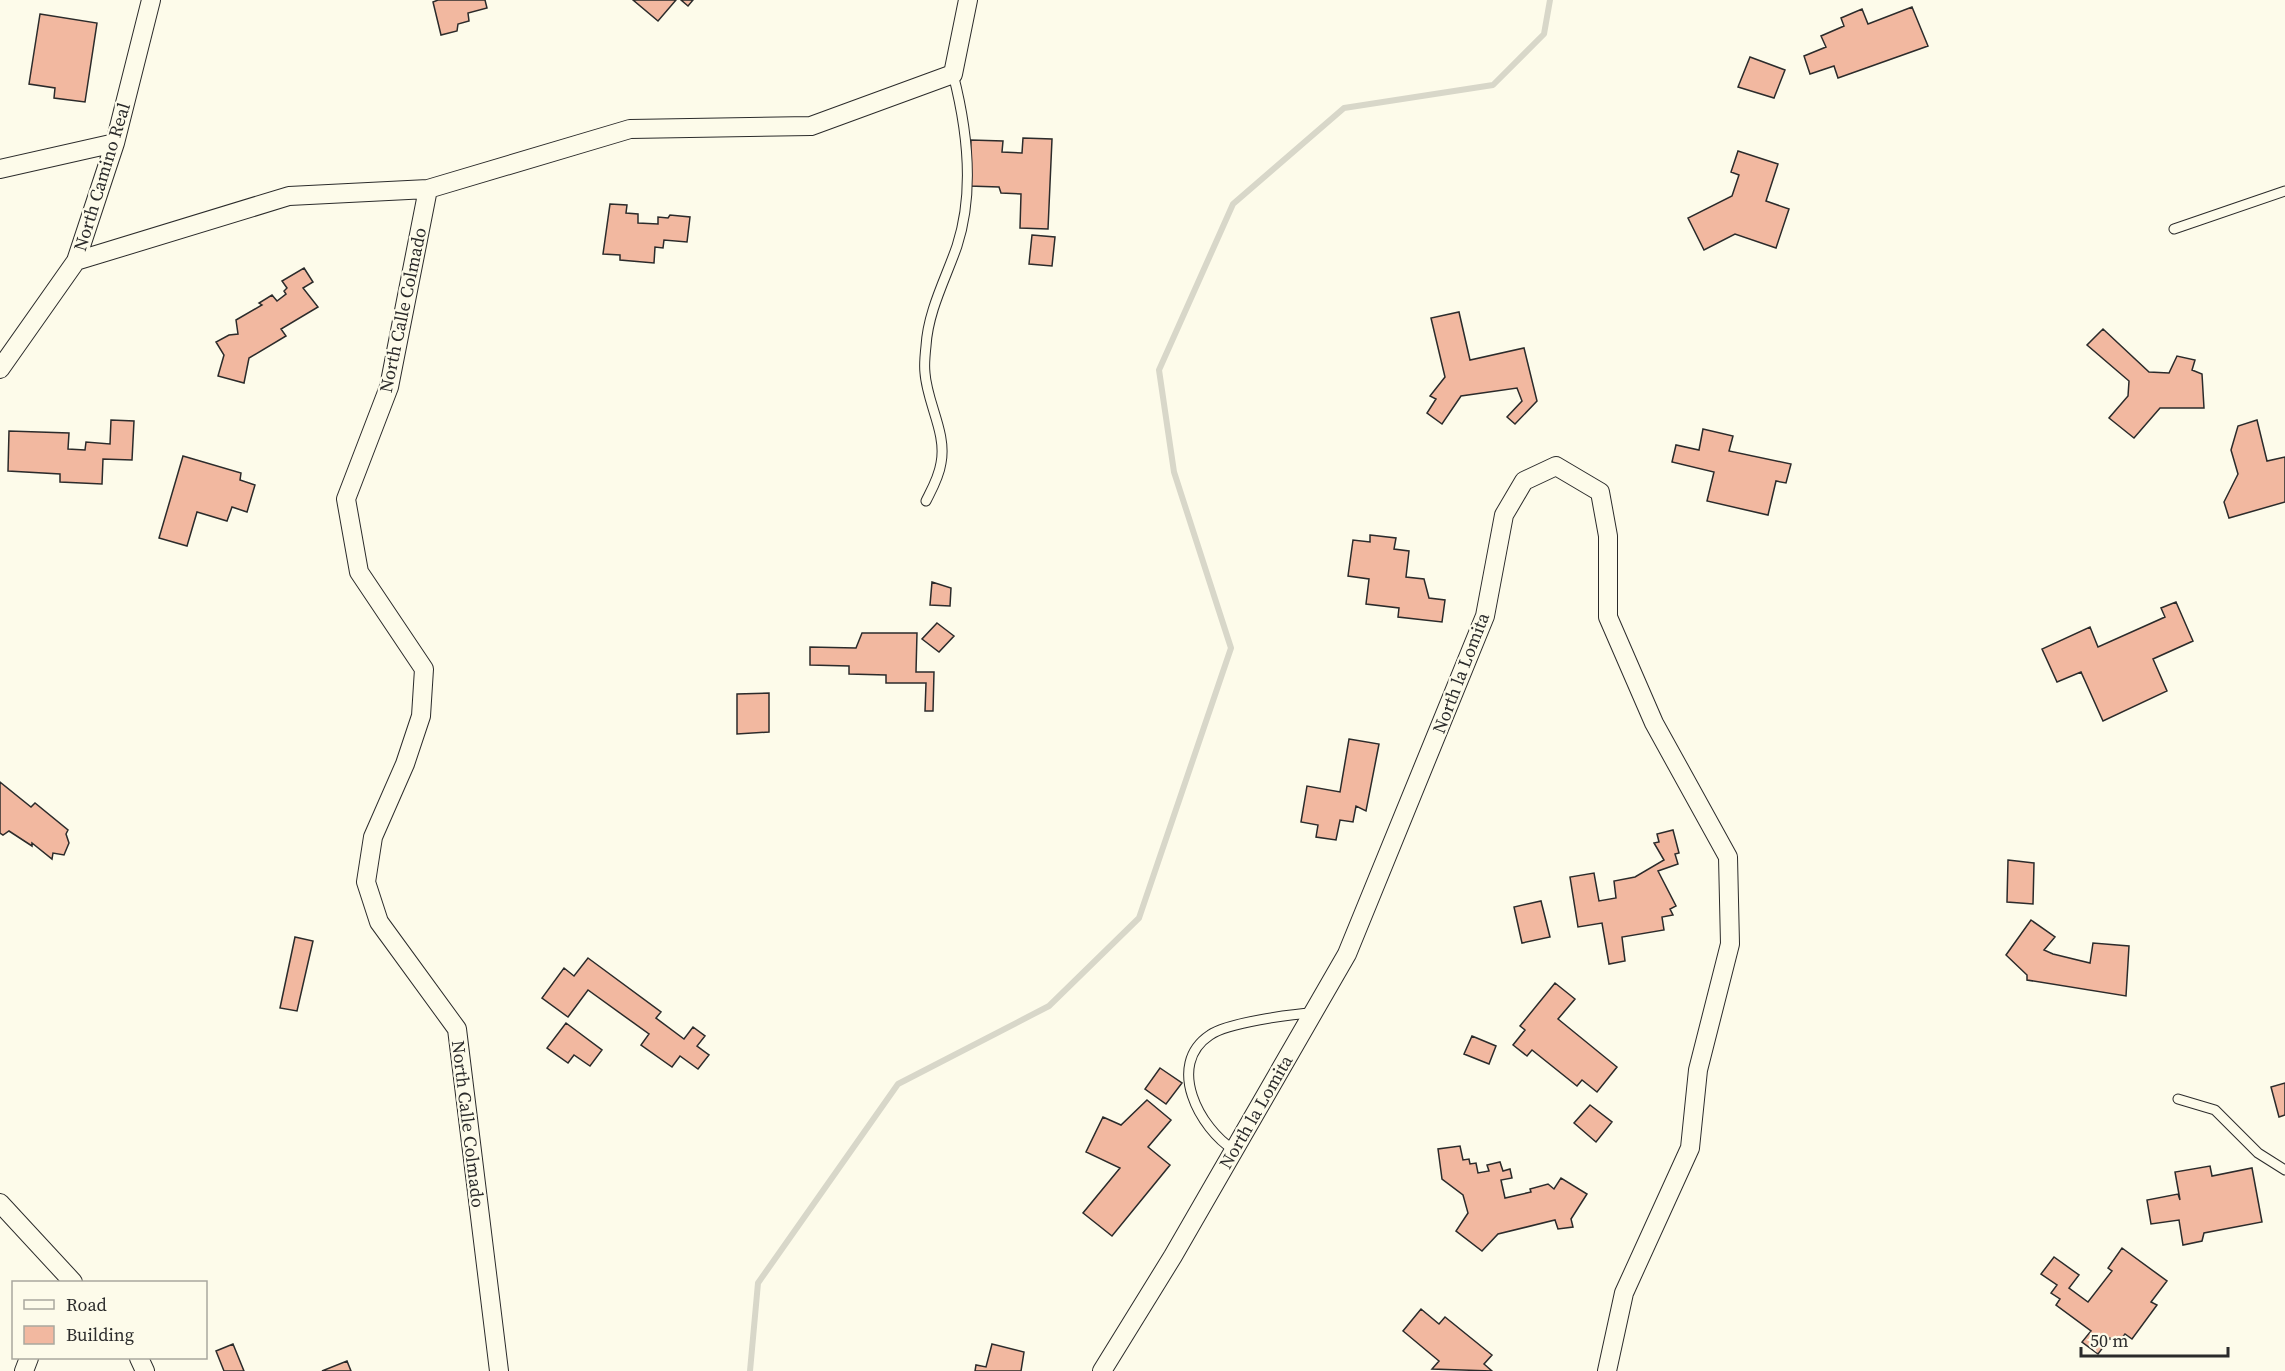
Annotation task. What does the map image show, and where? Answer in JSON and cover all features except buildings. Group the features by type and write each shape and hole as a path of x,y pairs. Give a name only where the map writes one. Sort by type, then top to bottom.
{"street":[{"name":"North Camino Real","path":"0,369 76,261 115,143 151,0"},
{"path":"76,261 289,196 428,189 630,129 811,126 953,74 968,0"},
{"path":"0,169 115,143"},
{"name":"North Calle Colmado","path":"428,189 389,387 346,499 359,572 424,669 421,716 405,764 373,837 366,882 379,922 457,1029 499,1371"},
{"name":"North la Lomita","path":"1102,1371 1234,1150 1347,954 1485,616 1504,515 1524,481 1556,466 1600,492 1608,536 1608,617 1654,723 1728,857 1730,944 1698,1070 1690,1148 1624,1293 1607,1371"},
{"path":"0,1203 64,1279"}],"lane":[{"path":"926,501 942,461 941,441 925,374 926,344 932,311 958,243 965,199 964,122 953,74"},
{"path":"2174,229 2285,191"},
{"path":"1234,1150 1219,1141 1202,1119 1191,1095 1190,1070 1194,1051 1210,1034 1281,1015 1313,1013"},
{"path":"2178,1099 2215,1110 2258,1153 2285,1170"}],"waterway":[{"path":"750,1371 758,1283 898,1084 1049,1006 1139,918 1231,648 1174,472 1159,370 1233,204 1344,108 1493,85 1544,34 1550,0"}]}
